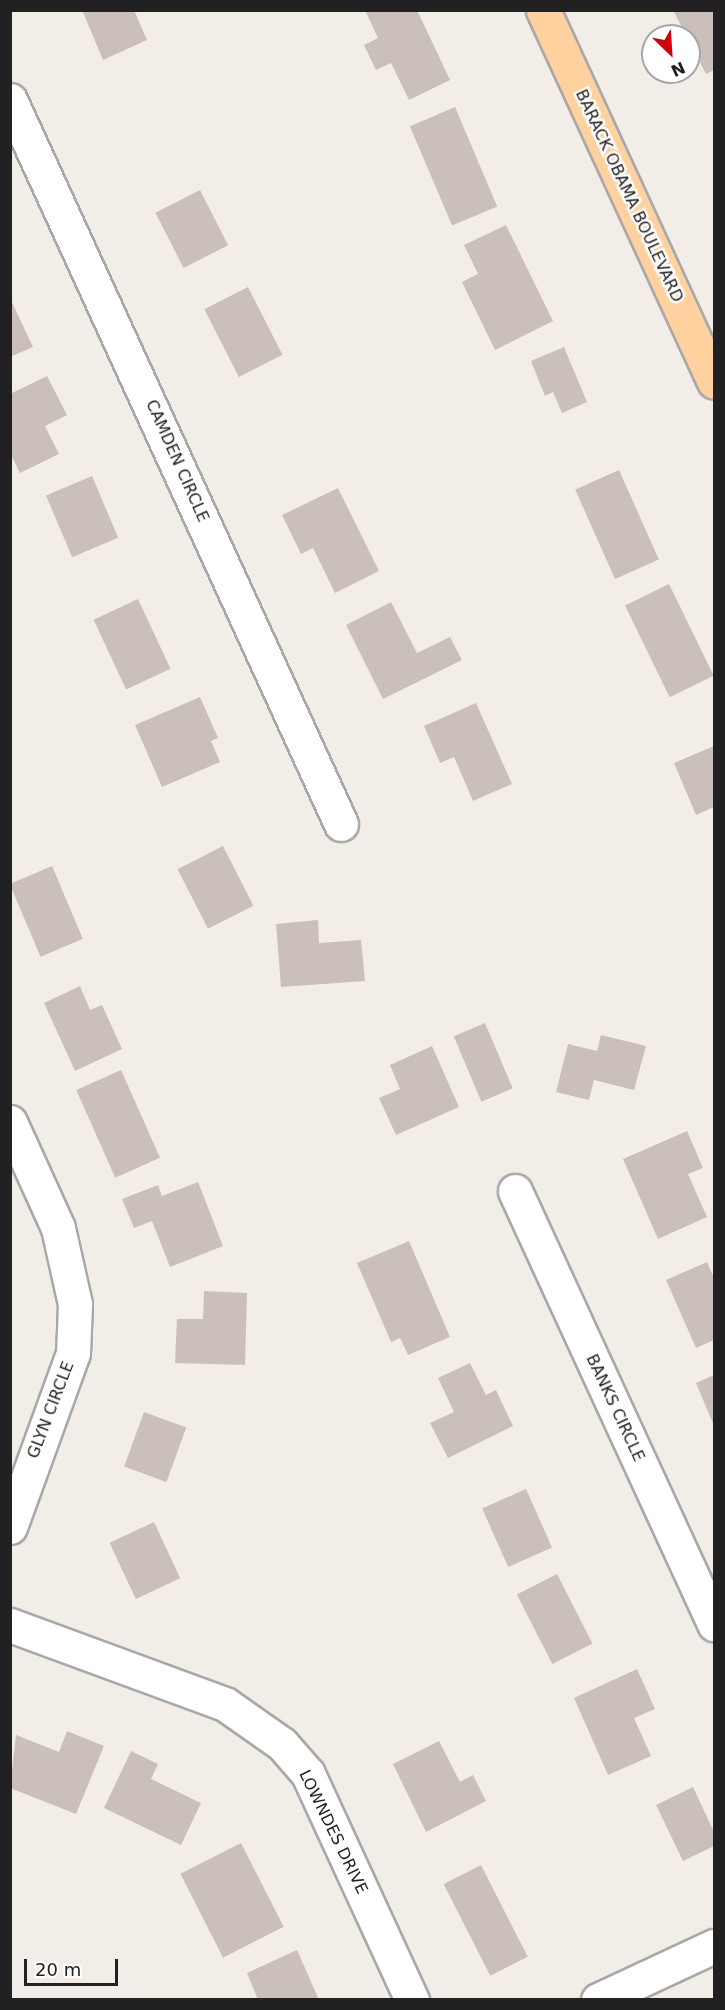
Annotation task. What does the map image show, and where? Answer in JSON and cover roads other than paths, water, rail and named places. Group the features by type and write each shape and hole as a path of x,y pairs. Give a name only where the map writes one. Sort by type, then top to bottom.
{"main road":[{"name":"BARACK OBAMA BOULEVARD","path":"543,10 714,382"}],"street":[{"name":"CAMDEN CIRCLE","path":"10,100 341,824"},
{"name":"GLYN CIRCLE","path":"10,1122 58,1228 75,1304 73,1353 10,1527"},
{"name":"BANKS CIRCLE","path":"515,1191 714,1624"},
{"name":"LOWNDES DRIVE","path":"10,1625 225,1704 282,1744 308,1774 412,2000"},
{"path":"598,2000 714,1946"}]}
